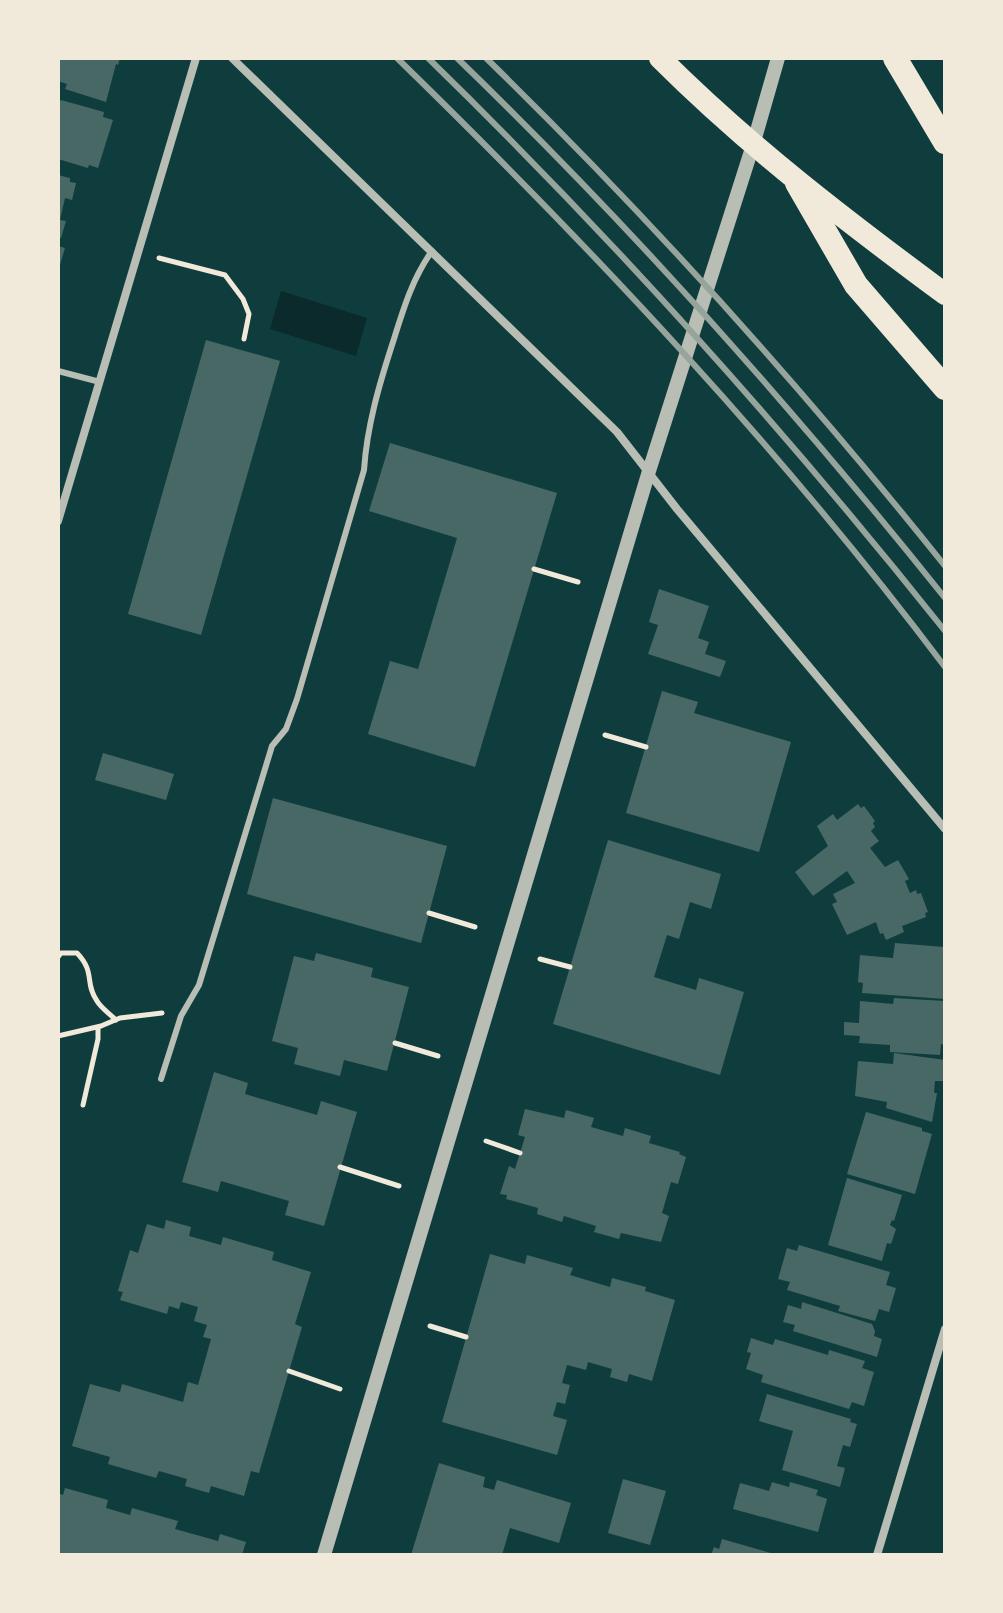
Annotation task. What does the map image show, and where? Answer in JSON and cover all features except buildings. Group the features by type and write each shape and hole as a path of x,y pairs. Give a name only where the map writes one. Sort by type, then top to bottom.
{"highway":[{"path":"660,58 710,108 797,183 938,288"},
{"path":"895,58 945,142"},
{"path":"797,183 856,285 945,388"}],"street":[{"path":"58,521 196,58"},
{"path":"232,58 617,432 687,521 945,829"},
{"path":"324,1555 649,471 725,236 778,58"},
{"path":"877,1555 945,1329"}],"lane":[{"path":"161,1079 181,1016 199,985 272,746 286,729 297,699 364,470 367,433 381,379 410,288 432,251"},
{"path":"58,371 100,382"}],"path":[{"path":"159,258 225,275 243,299 249,314 244,339"},
{"path":"534,569 578,582"},
{"path":"605,735 646,747"},
{"path":"429,913 475,927"},
{"path":"58,957 61,953 77,953 83,959 88,966 91,987 98,1004 116,1020"},
{"path":"540,959 570,967"},
{"path":"58,1036 116,1020 166,1012 181,1016"},
{"path":"83,1105 98,1027"},
{"path":"395,1043 438,1056"},
{"path":"486,1141 520,1153"},
{"path":"340,1167 399,1186"},
{"path":"430,1326 466,1337"},
{"path":"289,1371 340,1389"}],"water":[{"path":"281,291 367,318 356,356 270,329"}],"railway":[{"path":"397,58 542,203 683,352 817,506 945,667"},
{"path":"428,58 564,195 696,336 945,631"},
{"path":"457,58 586,187 710,320 829,457 945,598"},
{"path":"486,58 607,180 723,305 836,434 945,566"}]}
